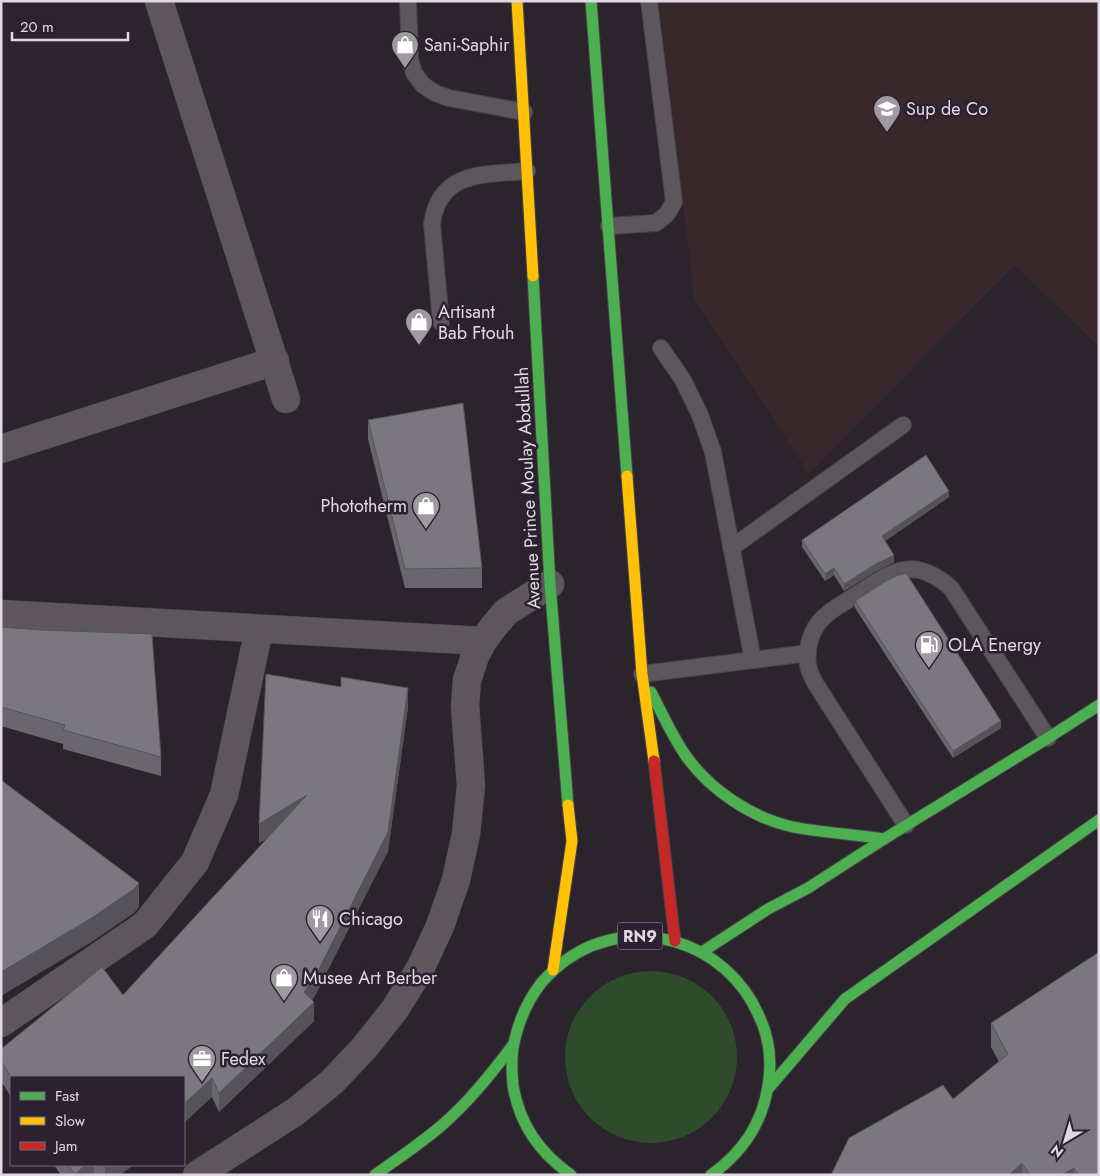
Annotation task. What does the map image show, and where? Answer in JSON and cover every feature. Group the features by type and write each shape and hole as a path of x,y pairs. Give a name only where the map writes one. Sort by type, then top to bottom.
{"main road":[{"name":"Avenue Prince Moulay Abdullah","path":"517,1 550,584 572,841 553,970"},
{"path":"591,1 642,674 656,776 674,941"},
{"path":"642,674 675,738 692,764 714,786 739,804 760,816 783,824 884,839"},
{"path":"702,952 768,909 808,888 1099,705"},
{"name":"RN9","path":"768,1089 845,999 1099,820"},
{"name":"RN9","path":"571,1175 546,1155 524,1122 517,1104 512,1084 511,1065 518,1024 526,1004 538,986 553,970 584,949 601,942 638,936 674,941 702,952 728,971 749,996 757,1010 768,1041 770,1056 768,1089 764,1108 756,1127 745,1144 731,1159 711,1175"},
{"name":"RN9","path":"374,1175 428,1137 452,1116 474,1094 513,1045"},
{"path":"723,1175 731,1159"}],"street":[{"path":"159,1 286,399"},
{"path":"1,449 275,362"},
{"path":"197,1175 295,1112 332,1082 365,1048 395,1010 420,969 440,926 456,880 466,834 471,786 465,706 467,680 475,656 483,641 506,612 550,584"},
{"path":"1,614 483,641"},
{"path":"1,1023 145,925 195,862 224,795 259,629"}],"lane":[{"path":"408,1 410,59 414,73 423,85 435,93 448,98 524,112"},
{"path":"609,226 656,223 667,214 674,202 649,1"},
{"path":"441,322 432,224 433,212 438,201 444,192 464,179 528,171"},
{"path":"661,348 683,380 700,414 712,452 753,660"},
{"path":"731,548 903,425"},
{"path":"906,825 809,671 808,653 811,636 820,622 833,610 884,577 898,571 912,569 927,572 940,578 951,588 1048,738"},
{"path":"642,674 808,653"}],"shaded area":[{"name":"Sup de Co","path":"659,1 1099,1 1099,347 1015,265 809,474 694,299"}],"green space":[{"path":"643,971 659,971 684,977 692,981 706,990 718,1002 731,1024 737,1057 731,1090 718,1112 706,1124 684,1137 659,1143 643,1143 618,1137 610,1133 596,1124 584,1112 571,1090 565,1065 565,1049 571,1024 575,1016 584,1002 596,990 618,977"}],"building":[{"path":"463,403 482,568 405,569 368,420"},
{"path":"926,455 949,491 882,536 894,555 844,584 834,568 825,574 802,540"},
{"name":"OLA Energy","path":"906,573 1001,721 953,751 855,601 886,581"},
{"path":"1,627 152,634 161,757 63,730 65,725 1,707"},
{"path":"266,674 341,687 341,677 408,688 388,832 315,977 304,992 314,1002 219,1093 212,1078 185,1103 185,1076 10,1076 1,1061 1,1049 102,967 123,995 307,795 259,824"},
{"path":"1,780 139,883 134,889 90,919 1,972"},
{"path":"1099,952 1099,1175 1079,1175 1074,1168 1062,1175 1030,1175 1022,1163 1009,1175 831,1175 849,1138 943,1085 953,1099 1008,1054 991,1023"},
{"path":"69,1166 84,1166 75,1174"}],"traffic: fast":[{"path":"591,1 627,476"},
{"path":"533,276 550,584 568,805"},
{"path":"651,692 686,756 707,780 747,810 793,827 884,839"},
{"path":"702,952 768,909 808,888 1099,705"},
{"path":"768,1089 845,999 1099,820"},
{"path":"571,1175 540,1147 526,1125 516,1100 513,1086 512,1057 519,1024 539,986 548,975 566,960 592,946 620,938 648,937 676,942 702,953 725,969 744,990 759,1016 765,1032 770,1068 768,1086 761,1113 742,1147 711,1175"},
{"path":"375,1175 425,1139 461,1108 513,1045"}],"traffic: slow":[{"path":"517,1 533,276"},
{"path":"627,476 642,674 654,761"},
{"path":"553,970 572,841 568,805"}],"traffic: jam":[{"path":"654,761 675,941"}],"place":[{"name":"Sani-Saphir","path":"405,69"},
{"name":"Sup de Co","path":"887,133"},
{"name":"Artisant Bab Ftouh","path":"419,346"},
{"name":"Phototherm","path":"426,530"},
{"name":"OLA Energy","path":"929,669"},
{"name":"Chicago","path":"320,943"},
{"name":"Musee Art Berber","path":"284,1002"},
{"name":"Fedex","path":"202,1083"}]}
